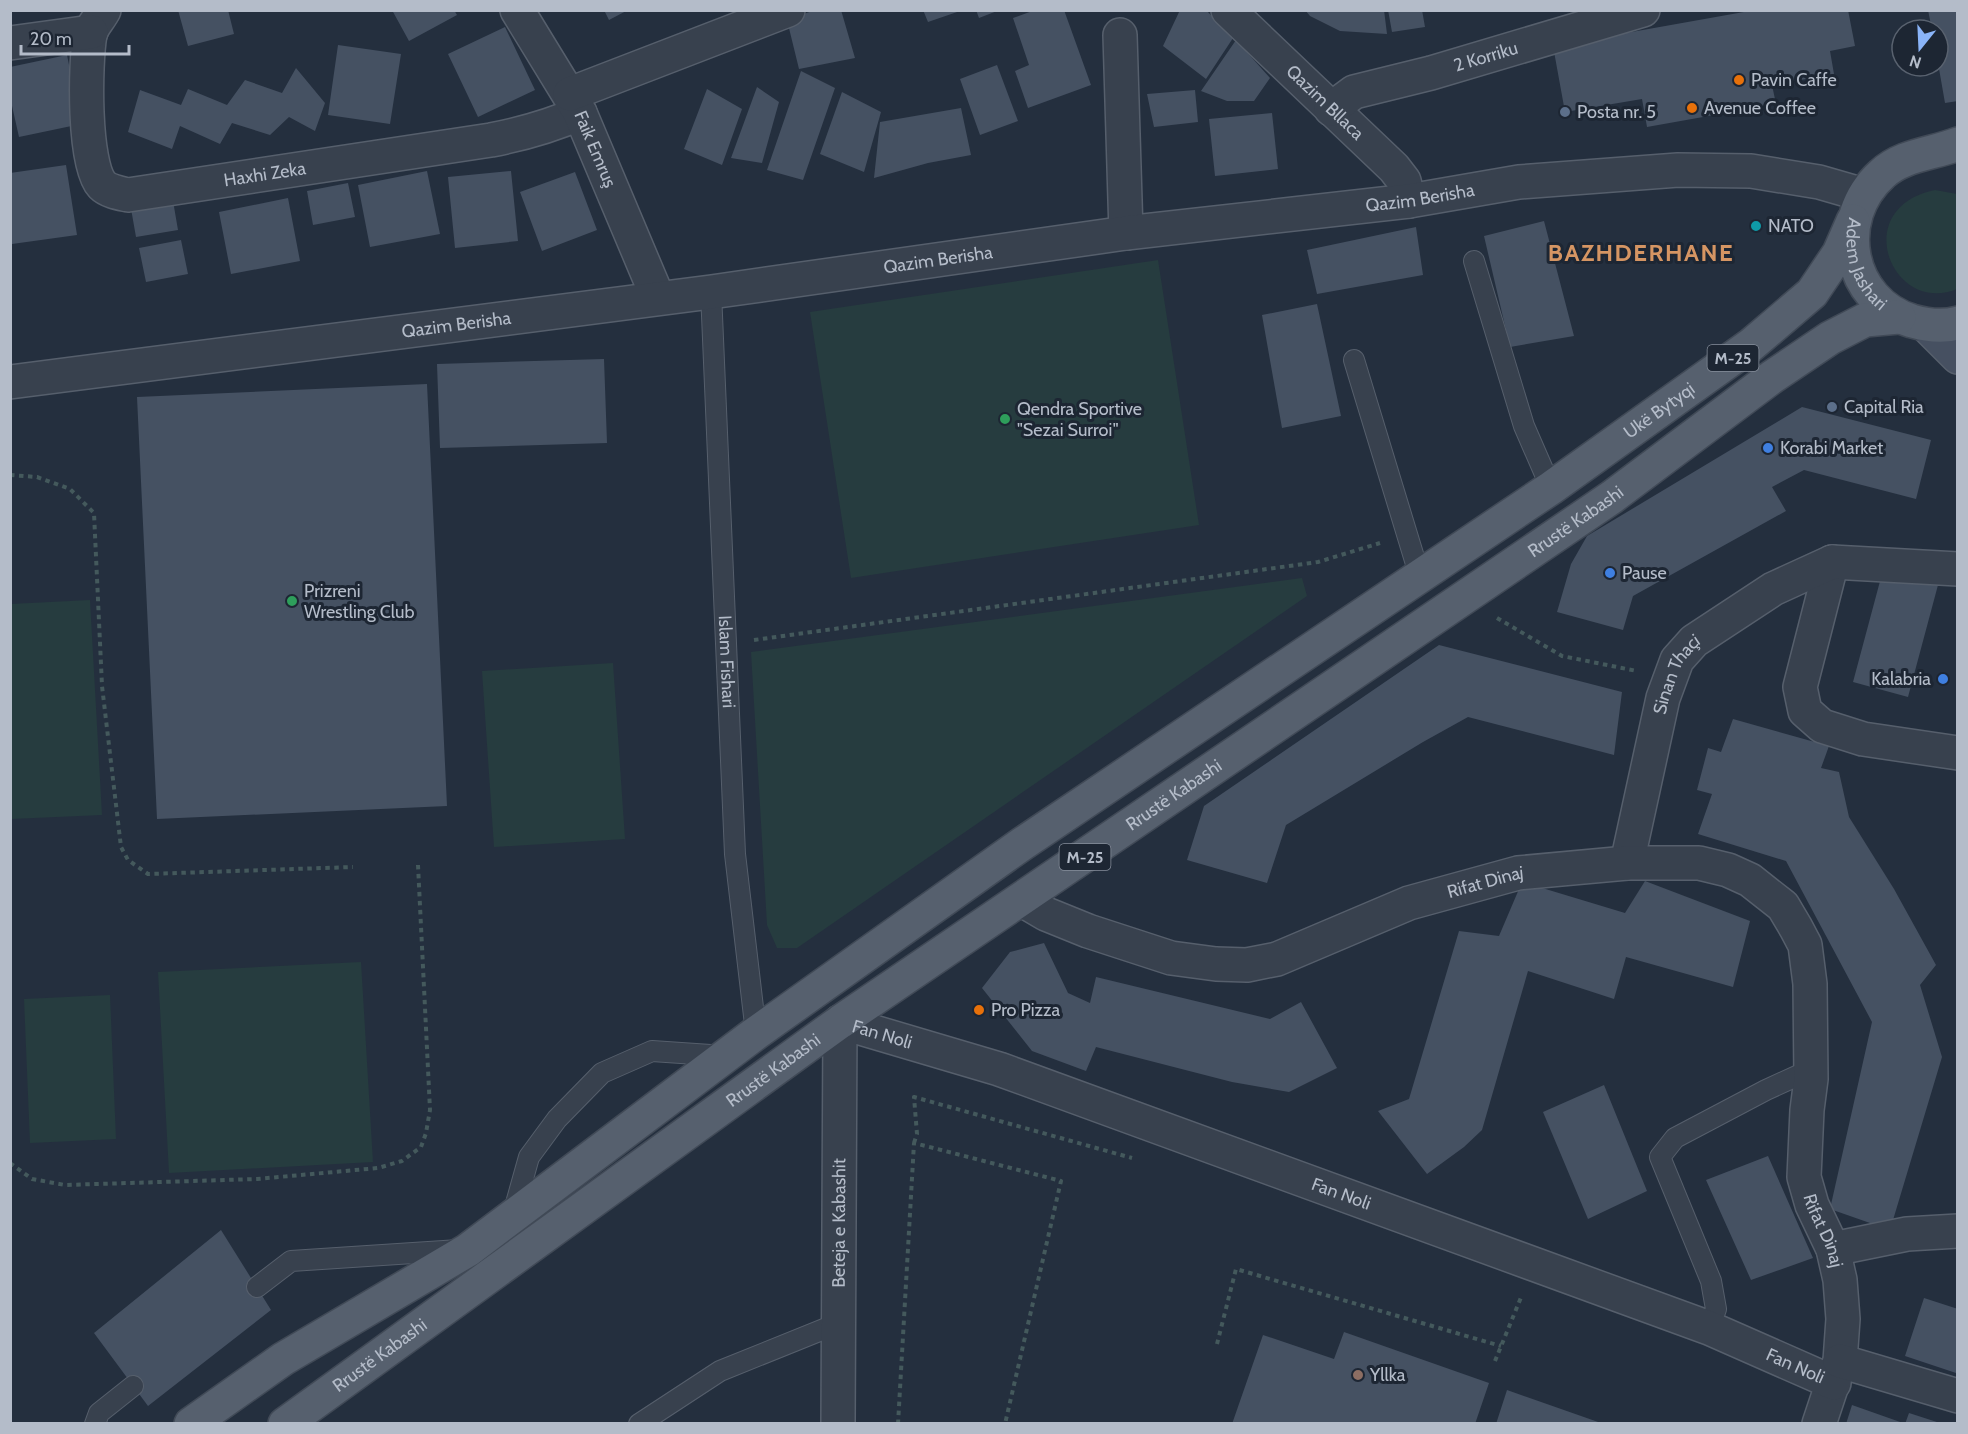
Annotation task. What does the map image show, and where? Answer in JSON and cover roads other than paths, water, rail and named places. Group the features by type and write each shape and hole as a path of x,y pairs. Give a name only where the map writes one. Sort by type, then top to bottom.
{"main road":[{"name":"Adem Jashari","path":"1927,321 1876,300 1860,276 1852,249 1858,208 1882,173 1906,159 1950,151"},
{"name":"Ukë Bytyqi","path":"1551,488 1751,345 1812,293 1839,253 1858,208"},
{"name":"Rrustë Kabashi","path":"285,1424 840,1022 1612,497 1772,377 1830,338 1865,320 1927,321"},
{"name":"M-25","path":"191,1424 283,1359 468,1250 756,1033 1022,844 1551,488"}],"street":[{"name":"Faik Emruş","path":"517,10 575,103 658,298"},
{"name":"Haxhi Zeka","path":"10,43 98,21 88,61 87,129 92,163 104,187 128,195 501,138 554,124 575,103 788,10"},
{"name":"Qazim Bllaca","path":"1228,10 1394,168 1404,181 1409,201"},
{"name":"2 Korriku","path":"1331,109 1354,92 1431,73 1643,10"},
{"path":"1119,35 1126,233"},
{"name":"Qazim Berisha","path":"10,382 711,292 1126,233 1409,201 1519,182 1678,170 1751,171 1819,182 1858,208"},
{"path":"1927,321 1958,357"},
{"path":"1832,562 1800,687 1804,711 1822,726 1863,739 1958,753"},
{"name":"Sinan Thaçi","path":"1627,863 1657,721 1670,678 1677,660 1694,642 1773,589 1832,562 1958,569"},
{"name":"Rifat Dinaj","path":"1022,900 1046,914 1088,931 1171,958 1216,964 1247,965 1277,959 1409,903 1518,873 1627,863 1699,863 1728,870 1750,880 1783,906 1804,945 1810,995 1811,1079 1804,1177 1812,1205 1833,1249 1840,1280 1842,1310 1837,1372 1819,1424"},
{"path":"816,990 840,1022"},
{"name":"Beteja e Kabashit","path":"838,1424 840,1022"},
{"name":"Fan Noli","path":"840,1022 999,1069 1709,1328 1837,1372 1958,1396"},
{"path":"1833,1249 1907,1234 1958,1231"}],"lane":[{"path":"1474,261 1524,426 1551,488"},
{"name":"Islam Fishari","path":"711,292 735,854 756,1033"},
{"path":"1354,360 1420,578"},
{"path":"513,1214 529,1156 557,1119 602,1073 652,1051 728,1056"},
{"path":"1709,1328 1716,1309 1711,1281 1660,1157 1675,1138 1766,1090 1801,1074 1811,1079"},
{"path":"257,1287 291,1260 468,1250"},
{"path":"639,1424 720,1371 839,1323"},
{"path":"95,1424 99,1413 133,1386"}],"place":[{"name":"Pavin Caffe","path":"1739,80"},
{"name":"Avenue Coffee","path":"1692,108"},
{"name":"Posta nr. 5","path":"1565,112"},
{"name":"NATO","path":"1756,226"},
{"name":"Capital Ria","path":"1832,407"},
{"name":"Qendra Sportive \"Sezai Surroi\"","path":"1005,419"},
{"name":"Korabi Market","path":"1768,448"},
{"name":"Pause","path":"1610,573"},
{"name":"Prizreni Wrestling Club","path":"292,601"},
{"name":"Kalabria","path":"1943,679"},
{"name":"Pro Pizza","path":"979,1010"},
{"name":"Yllka","path":"1358,1375"}],"district":[{"name":"BAZHDERHANE","path":"1641,252"}]}
